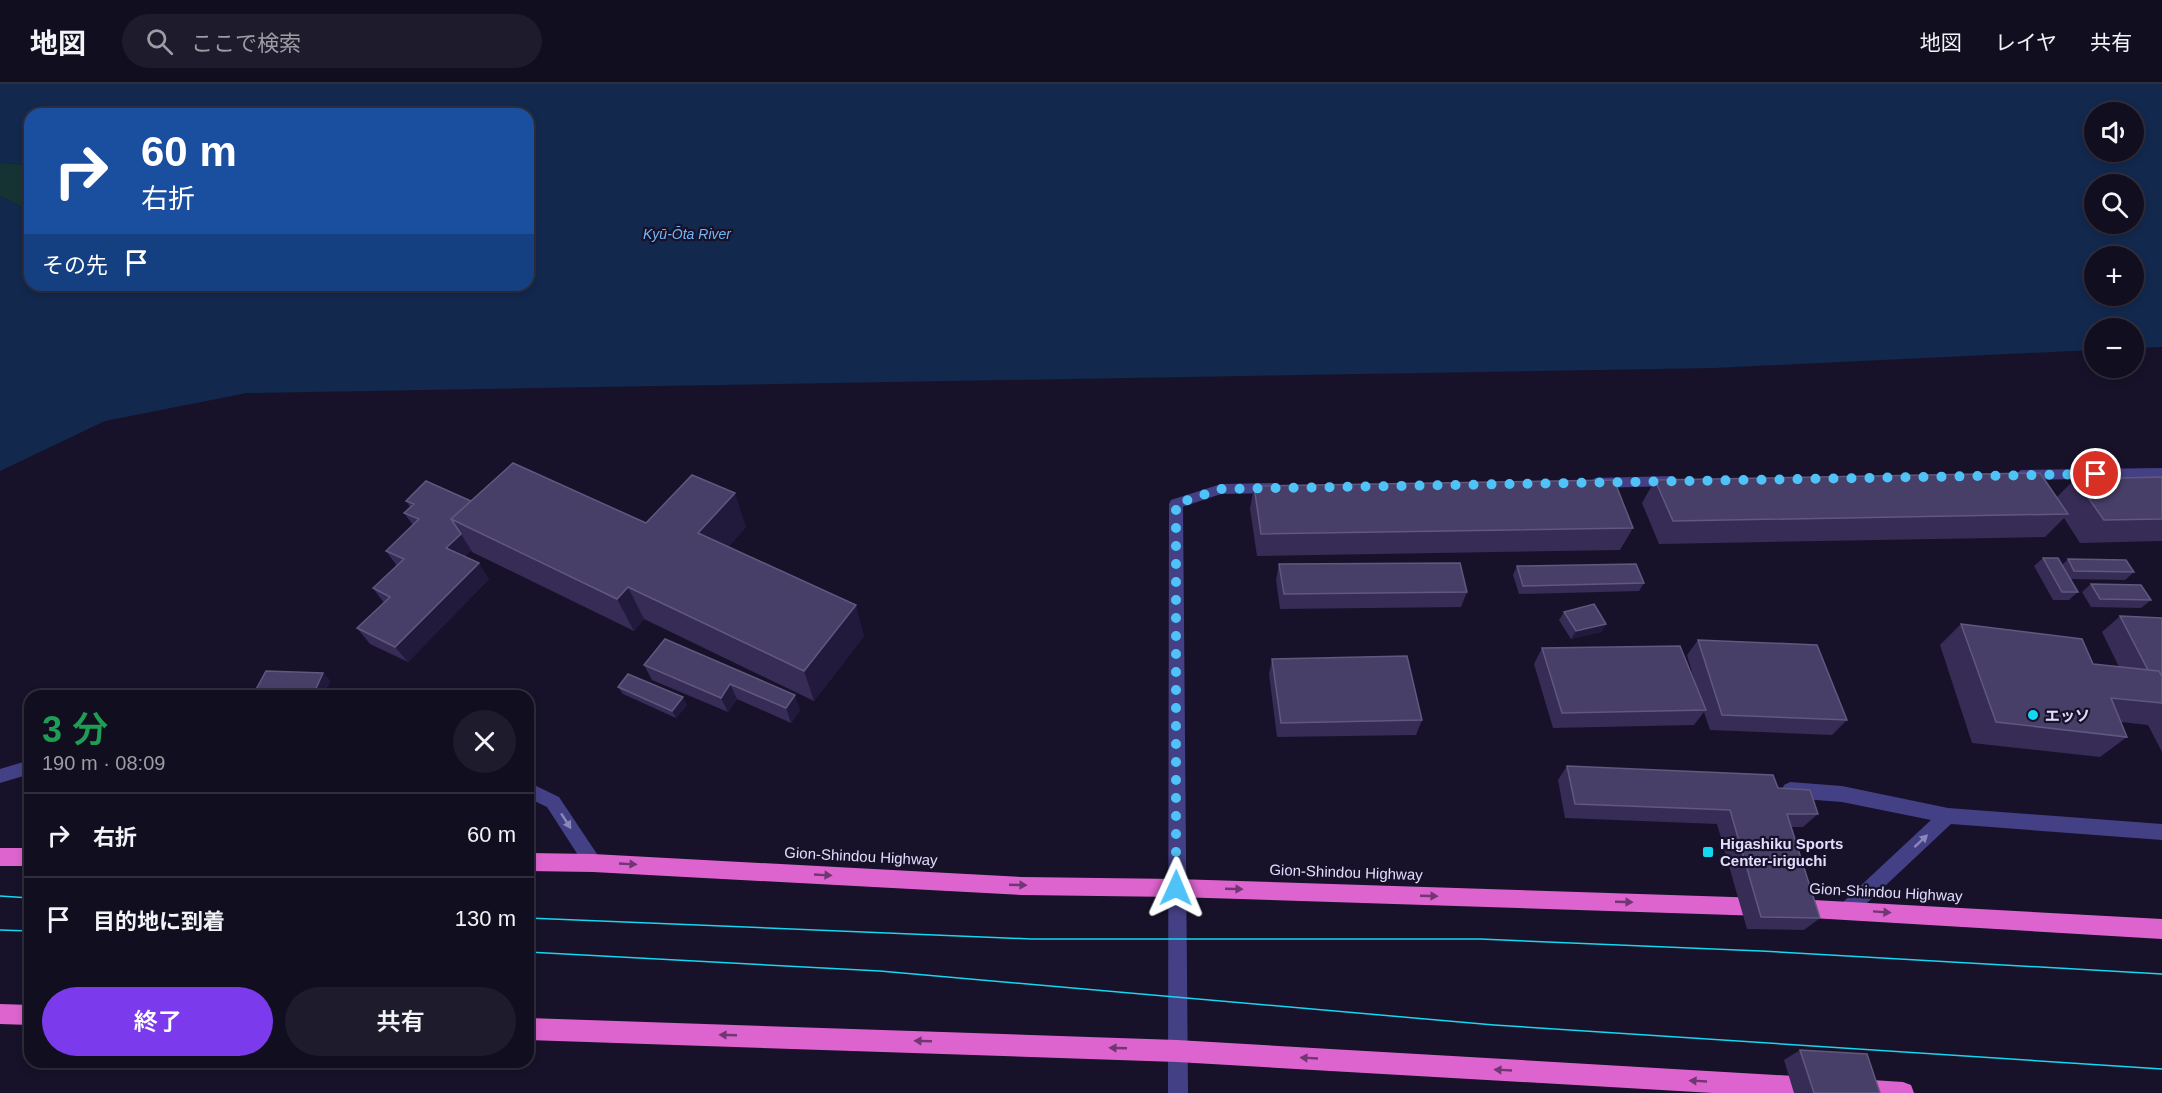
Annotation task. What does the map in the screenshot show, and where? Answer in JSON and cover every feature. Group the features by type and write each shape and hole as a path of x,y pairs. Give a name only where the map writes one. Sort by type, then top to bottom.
{"highway":[{"path":"0,857 24,857"},
{"name":"Gion-Shindou Highway","path":"534,862 593,862 1022,886 1176,888 1847,910 2162,929"},
{"path":"0,1014 24,1015"},
{"path":"534,1029 1177,1051 1903,1093"}],"street":[{"path":"2011,476 2162,473"},
{"path":"1575,483 1694,481"},
{"path":"1178,1093 1176,504 1221,489 1292,488"},
{"path":"0,776 24,769"},
{"path":"1774,789 1842,794 1948,816 2162,832"},
{"path":"534,793 553,802 593,862"},
{"path":"1847,910 1948,816"}],"green space":[{"path":"0,163 24,165 24,208 0,196"}],"water":[{"name":"Kyū-Ōta River","path":"0,84 2162,84 2162,347 2144,348 2144,318 2084,318 2084,350 1714,368 247,393 105,421 0,471 0,196 24,208 24,291 534,291 534,108 24,108 24,165 0,163"}],"building":[{"path":"513,463 646,523 692,475 735,493 698,533 856,605 804,671 628,587 617,599 451,519"},
{"path":"2040,473 2068,514 1673,521 1655,480"},
{"path":"2162,477 2162,519 2104,520 2075,479"},
{"path":"1614,480 1633,528 1261,534 1254,486"},
{"path":"426,481 471,501 451,519 461,534 446,548 479,563 395,647 357,628 390,597 373,588 404,559 386,551 419,519 404,513 414,504 406,501"},
{"path":"2043,558 2058,558 2078,592 2062,592"},
{"path":"2068,559 2126,560 2134,572 2074,571"},
{"path":"1460,563 1467,592 1284,594 1279,564"},
{"path":"1636,564 1644,583 1523,586 1517,566"},
{"path":"2091,584 2141,585 2151,600 2100,599"},
{"path":"1594,604 1606,624 1576,631 1564,612"},
{"path":"2120,616 2162,618 2162,677 2159,671 2148,670"},
{"path":"1961,624 2082,639 2093,664 2159,671 2162,677 2162,703 2111,698 2127,737 1996,722"},
{"path":"665,639 795,695 786,708 730,684 721,698 644,665"},
{"path":"1698,640 1817,645 1847,720 1722,715"},
{"path":"1680,646 1706,710 1562,713 1542,648"},
{"path":"1407,656 1422,720 1281,723 1272,659"},
{"path":"266,671 323,673 315,690 256,690"},
{"path":"628,674 683,697 672,711 618,687"},
{"path":"1567,766 1773,775 1778,788 1810,790 1818,814 1787,814 1820,918 1761,917 1730,810 1575,804"},
{"path":"1800,1050 1867,1054 1880,1093 1814,1093"}],"tram line":[{"path":"0,896 24,898"},
{"path":"534,918 1031,939 1480,939 1761,951 2162,974"},
{"path":"0,930 24,931"},
{"path":"534,952 880,971 1494,1025 2162,1069"}],"place":[{"name":"エッソ","path":"2033,715"},
{"name":"Higashiku Sports Center-iriguchi","path":"1708,852"}],"route":[{"path":"1176,888 1178,764 1176,504 1221,489 2096,474"}]}
